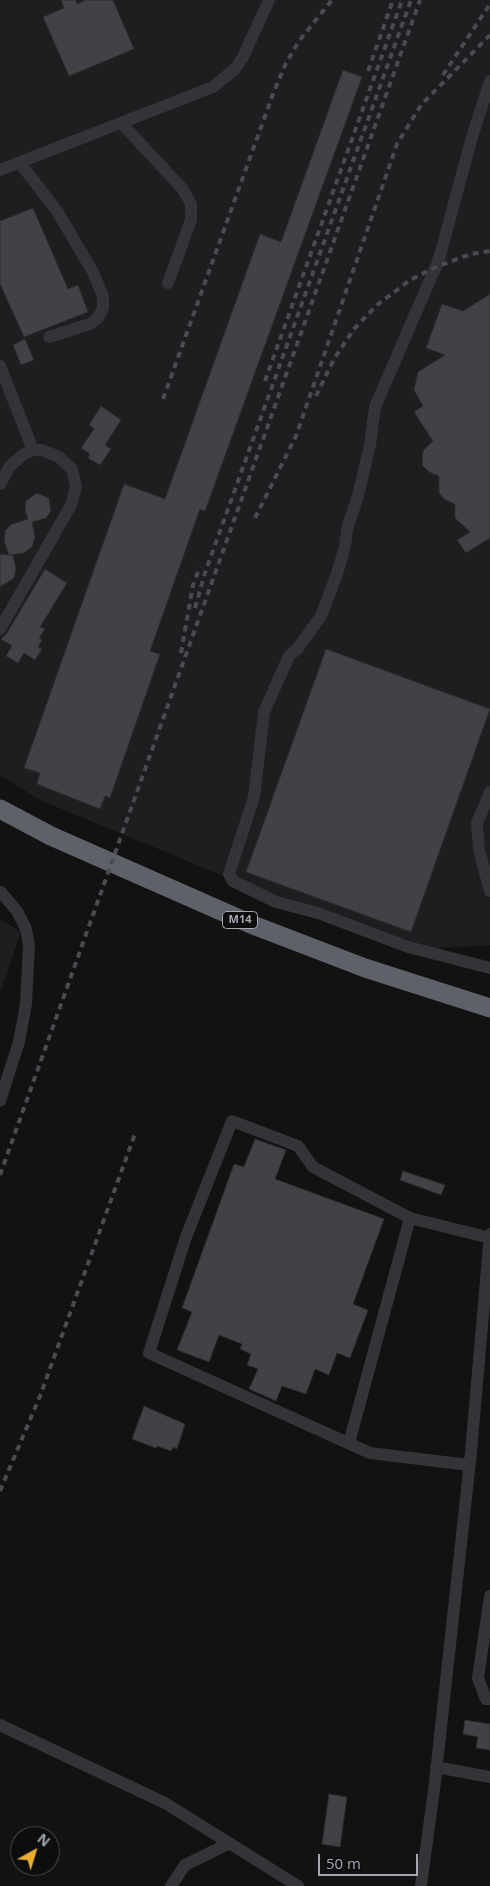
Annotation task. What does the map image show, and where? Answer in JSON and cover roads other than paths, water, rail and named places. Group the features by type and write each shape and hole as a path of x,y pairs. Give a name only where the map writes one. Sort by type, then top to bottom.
{"highway":[{"name":"M14","path":"0,809 51,836 253,925 365,968 490,1008"}],"street":[{"path":"0,170 213,87 224,79 244,57 262,20 269,0"},
{"path":"490,81 472,137 439,259 375,407 368,454 358,496 347,529 338,574 321,616 298,648 289,656 264,712 254,796 229,874 233,881 276,902 318,913 408,947 490,968"},
{"path":"121,123 182,188 191,204 191,220 168,284"},
{"path":"20,163 57,211 93,272 103,297 103,308 98,318 90,324 49,337"},
{"path":"0,366 33,450"},
{"path":"0,484 10,466 24,454 33,450 42,450 59,457 72,469 76,487 71,505 0,629"},
{"path":"490,792 477,823 479,850 490,891"},
{"path":"0,893 17,911 26,929 29,945 26,1004 19,1042 0,1101"},
{"path":"421,1886 470,1465 490,1236 410,1218 313,1167 298,1146 232,1121 186,1237 149,1353 370,1453 470,1465"},
{"path":"348,1443 410,1218"},
{"path":"490,1596 478,1678 486,1698 490,1699"},
{"path":"0,1725 165,1803 298,1886"},
{"path":"436,1767 490,1777"},
{"path":"171,1886 185,1864 230,1843"}],"railway":[{"path":"163,399 273,94 286,63 299,41 332,0"},
{"path":"368,71 393,0"},
{"path":"265,381 402,0"},
{"path":"195,608 205,573 411,0"},
{"path":"0,1175 420,0"},
{"path":"443,75 490,4"},
{"path":"255,518 296,436 397,144 421,105 490,35"},
{"path":"316,396 334,359 354,329 377,305 410,280 436,267 471,254 490,251"},
{"path":"181,653 193,585 200,567"},
{"path":"0,1491 40,1396 136,1131"}]}
